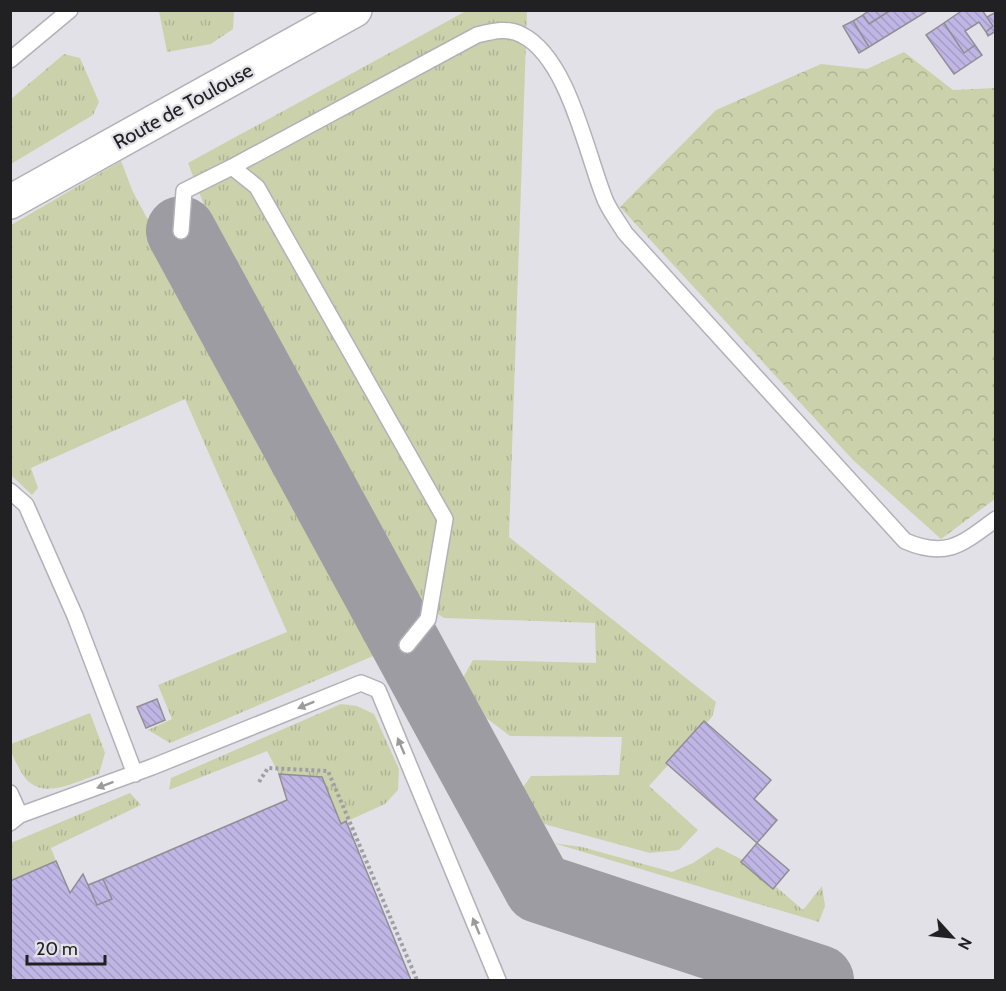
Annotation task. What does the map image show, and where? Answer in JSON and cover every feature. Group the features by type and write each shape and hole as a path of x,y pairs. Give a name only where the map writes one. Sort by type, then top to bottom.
{"main road":[{"name":"Route de Toulouse","path":"10,202 355,10"}],"lane":[{"path":"10,60 70,10"},
{"path":"181,231 184,191 477,35 502,29 522,35 538,48 568,91 605,200 625,233 905,541 926,550 948,549 968,540 996,519"},
{"path":"232,167 257,187 445,519 428,619 407,645"},
{"path":"10,491 26,505 34,523 75,616 135,774"},
{"path":"10,793 15,819 135,774 361,683 378,690 498,981"}],"path":[{"path":"259,782 268,768 328,771 417,981"}],"green space":[{"path":"159,11 234,11 233,29 211,44 167,52"},
{"path":"466,11 527,11 509,537 716,702 712,717 649,786 698,830 679,850 650,853 544,824 523,787 531,776 619,775 622,737 510,736 481,714 461,681 473,660 596,663 595,623 444,618 419,602 218,242 188,163"},
{"path":"904,52 953,90 995,88 995,499 941,539 853,460 620,207 716,110 821,64 867,69"},
{"path":"64,54 80,58 99,102 93,115 11,164 11,99"},
{"path":"121,161 133,192 380,653 170,743 148,730 172,719 158,685 287,632 185,399 31,468 38,488 32,495 11,475 11,225"},
{"path":"341,704 357,706 374,714 399,769 398,790 385,804 341,824 322,777 279,774 267,751 169,790 171,778"},
{"path":"90,713 105,753 99,774 67,786 45,789 27,780 14,758 11,744"},
{"path":"130,793 141,805 51,848 56,861 11,881 11,843"},
{"path":"553,843 582,847 672,872 693,863 717,847 747,862 803,910 822,886 825,906 819,922"}],"building":[{"path":"870,10 891,10 869,24 863,15"},
{"path":"891,10 929,10 869,47 853,21 863,15 869,24"},
{"path":"963,10 982,10 993,26 986,32 979,22 965,31 975,45 964,53 944,23"},
{"path":"996,12 996,31 988,36 986,32 993,26 987,17"},
{"path":"853,21 869,47 859,53 843,26"},
{"path":"944,23 964,53 975,45 982,55 954,74 926,35"},
{"path":"157,699 165,720 146,728 137,707"},
{"path":"704,721 771,780 754,799 777,820 757,843 666,763"},
{"path":"279,774 322,777 341,824 346,821 411,980 10,980 10,881 56,861 70,893 83,874 97,905 112,899 103,879 287,800"},
{"path":"757,843 789,870 773,889 741,862"},
{"path":"103,879 112,899 97,905 88,885"}],"taxiway":[{"path":"181,231 539,888 819,980"}]}
